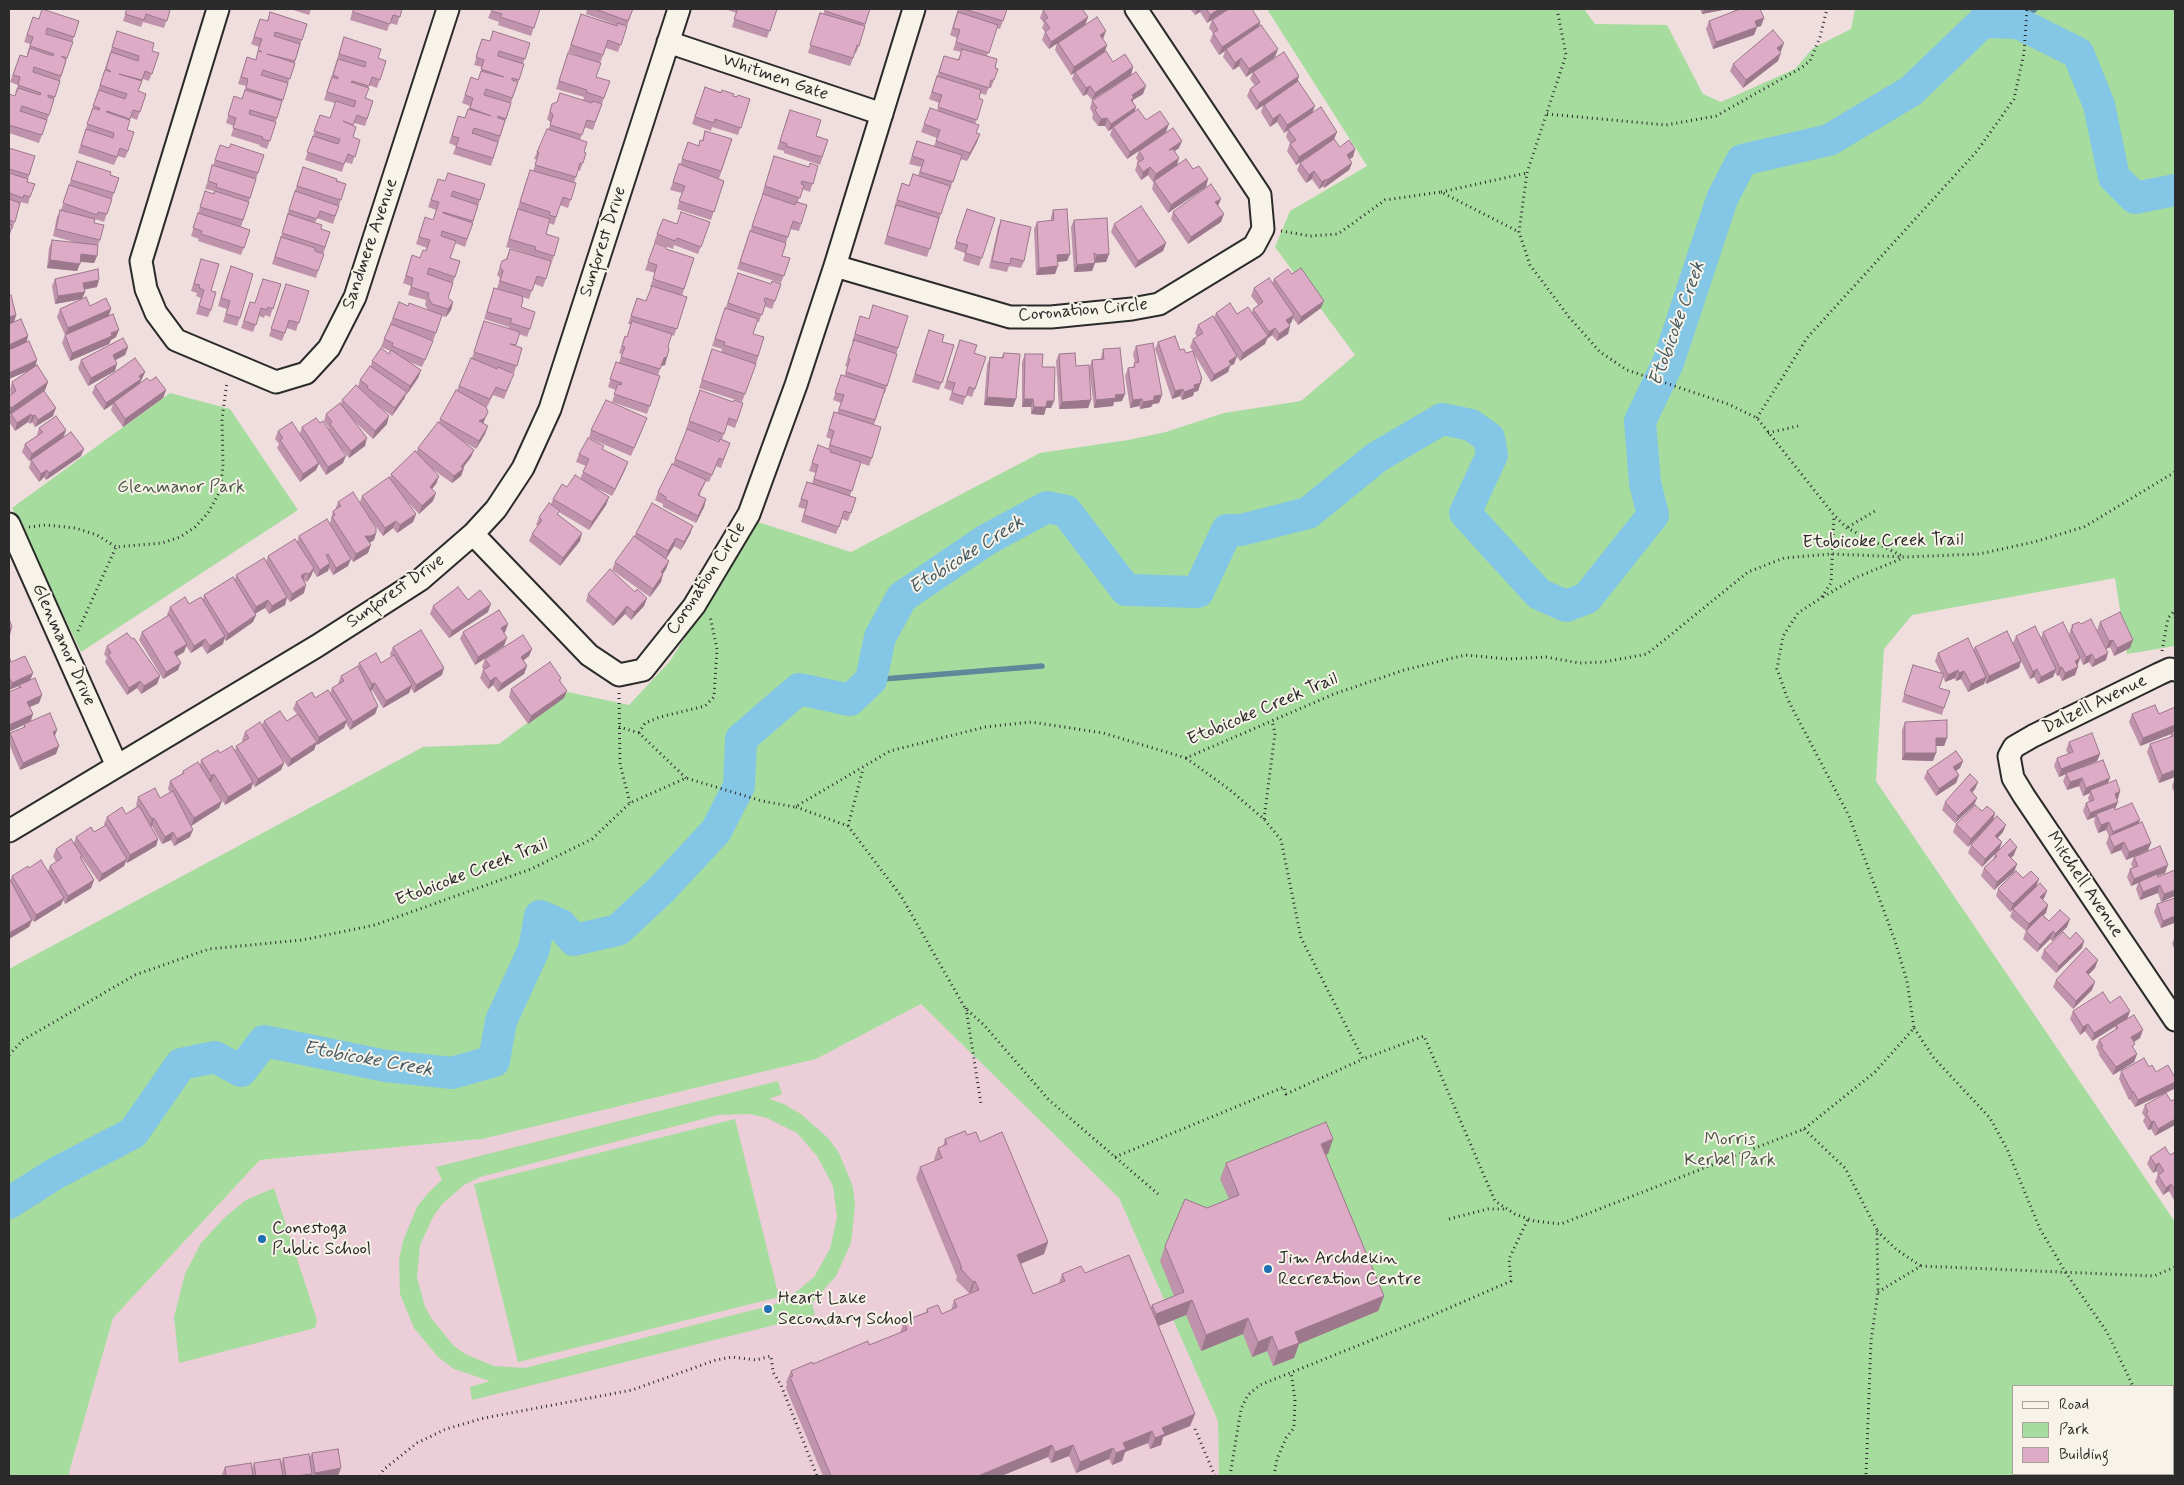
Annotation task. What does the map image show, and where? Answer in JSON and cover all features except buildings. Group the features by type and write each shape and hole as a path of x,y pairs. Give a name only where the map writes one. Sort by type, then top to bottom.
{"street":[{"name":"Sandmere Avenue","path":"218,9 141,261 146,288 156,313 176,340 276,382 306,373 329,348 355,297 448,9"},
{"name":"Sunforest Drive","path":"9,831 317,646 420,580 474,534 496,509 524,468 550,408 679,9"},
{"name":"Coronation Circle","path":"619,675 643,670 694,606 749,514 835,266 914,9"},
{"path":"1136,9 1260,195 1262,229"},
{"name":"Whitmen Gate","path":"668,42 882,114"},
{"name":"Coronation Circle","path":"835,266 1010,317 1051,317 1132,310 1159,304 1254,246 1262,229"},
{"name":"Glenmanor Drive","path":"10,526 117,766"},
{"path":"474,534 589,655 619,675"},
{"name":"Dalzell Avenue","path":"2016,746 2032,736 2167,672"},
{"name":"Mitchell Avenue","path":"2016,746 2009,756 2013,778 2175,1020"}],"path":[{"path":"1556,9 1566,55 1527,174 1518,232 1530,265 1600,352 1627,370 1679,390 1728,404 1757,418 1834,515 1847,528 1904,557"},
{"path":"1548,114 1666,126 1716,116 1810,61 1820,37 1827,9"},
{"path":"1757,418 1807,338 1978,151 2014,99 2024,52 2027,9"},
{"path":"1262,229 1310,236 1338,234 1385,200 1440,192 1527,174"},
{"path":"1440,192 1518,232"},
{"path":"10,526 46,525 75,528 97,535 116,548 162,543 180,537 195,527 208,513 220,491 223,466 222,419 230,364"},
{"path":"1768,433 1798,426"},
{"name":"Etobicoke Creek Trail","path":"795,807 890,751 985,727 1031,722 1103,733 1186,758 1334,694 1404,670 1464,655 1508,659 1546,657 1579,663 1604,662 1647,654 1748,572 1784,558 1832,554 1904,557 1979,554 2034,542 2084,527 2175,472"},
{"path":"1847,528 1875,511"},
{"path":"1821,598 1831,583 1834,515"},
{"path":"63,645 77,631 116,548"},
{"path":"1904,557 1855,578 1798,613 1783,636 1777,669 1788,700 1849,816 1896,941 1907,982 1914,1028 1933,1057 1990,1118 2007,1149 2040,1229 2066,1273 2107,1332 2132,1385"},
{"path":"639,733 645,724 660,717 705,706 714,697 717,649 712,616 694,606"},
{"path":"2167,672 2168,618 2175,610"},
{"path":"619,675 618,727 620,764 630,802"},
{"path":"1264,819 1275,734 1272,721"},
{"path":"618,727 639,733 686,778 762,801 795,807 848,826 901,896 965,1008 984,1025 1049,1100 1158,1194"},
{"path":"1186,758 1230,790 1264,819 1282,840 1301,938 1363,1059"},
{"path":"848,826 863,768"},
{"name":"Etobicoke Creek Trail","path":"9,1055 23,1040 134,975 209,949 302,940 375,924 531,869 592,839 630,802 686,778"},
{"path":"965,1008 981,1104"},
{"path":"1115,1157 1284,1087 1286,1094 1363,1059 1424,1036 1495,1201 1506,1209 1528,1219 1561,1224 1804,1129 1875,1072 1914,1028"},
{"path":"1804,1129 1846,1168 1877,1230 1898,1250 1921,1266 2154,1276 2175,1267"},
{"path":"1449,1219 1488,1209 1506,1209"},
{"path":"1230,1476 1241,1409 1248,1395 1260,1385 1424,1319 1511,1281 1509,1259 1528,1219"},
{"path":"1866,1476 1871,1341 1878,1292 1877,1230"},
{"path":"1878,1292 1921,1266"},
{"path":"380,1476 384,1470 417,1443 446,1429 484,1418 632,1390 716,1360 732,1357 756,1360 771,1356 773,1372 781,1385 817,1476"},
{"path":"1274,1476 1277,1459 1286,1438 1294,1428 1295,1400 1291,1372"},
{"path":"1195,1429 1216,1476"}],"shaded area":[{"name":"Heart Lake Secondary School","path":"921,1004 1119,1198 1218,1421 1219,1476 68,1476 113,1318 260,1160 482,1139 816,1059"}],"green space":[{"name":"Morris Kerbel Park","path":"1267,9 1584,9 1595,24 1667,25 1703,94 1721,102 1795,69 1813,48 1851,29 1855,9 2175,9 2175,646 2127,654 2115,578 1912,615 1884,649 1876,781 2175,1222 2175,1476 1219,1476 1218,1421 1119,1198 921,1004 816,1059 482,1139 260,1160 113,1318 68,1476 9,1476 9,969 423,747 499,744 568,692 629,705 670,661 758,522 851,552 1040,453 1128,440 1166,432 1224,413 1301,401 1355,355 1275,247 1290,211 1367,166"},
{"name":"Glenmanor Park","path":"170,393 230,409 298,510 81,652 12,508"},
{"path":"778,1081 782,1094 769,1099 784,1104 801,1114 829,1139 839,1153 853,1187 855,1207 851,1243 836,1276 812,1303 815,1315 472,1400 470,1387 490,1381 454,1369 438,1357 414,1328 400,1294 399,1260 403,1241 417,1207 442,1180 436,1167","holes":["750,1114 767,1118 797,1133 817,1156 833,1186 837,1217 830,1249 814,1277 790,1297 773,1305 525,1368 494,1366 465,1354 453,1345 425,1307 417,1277 420,1245 433,1217 442,1204 464,1185 480,1177 718,1115"]},
{"path":"735,1119 779,1297 518,1362 474,1184"},
{"path":"274,1188 317,1320 315,1328 179,1363 174,1317 185,1274 201,1243 224,1218 246,1200"}],"waterway":[{"path":"2018,23 2035,9"},
{"name":"Etobicoke Creek","path":"9,1203 56,1173 133,1133 181,1064 215,1057 241,1071 264,1041 386,1066 452,1073 494,1061 501,1021 534,949 540,916 561,925 574,940 618,930 661,890 716,831 739,786 741,739 799,689 850,700 871,680 880,637 902,597 986,540 1047,507 1066,511 1126,590 1198,592 1227,530 1241,530 1308,513 1377,457 1442,419 1471,425 1489,438 1492,455 1465,513 1539,594 1566,606 1587,598 1653,515 1645,483 1640,421 1668,363 1722,199 1742,160 1829,140 1911,91 1983,22 2018,23 2078,53 2099,105 2114,177 2135,198 2175,190"},
{"path":"871,680 1042,666"}],"place":[{"name":"Conestoga Public School","path":"262,1239"},
{"name":"Jim Archdekin Recreation Centre","path":"1268,1269"},
{"name":"Heart Lake Secondary School","path":"768,1309"}]}
